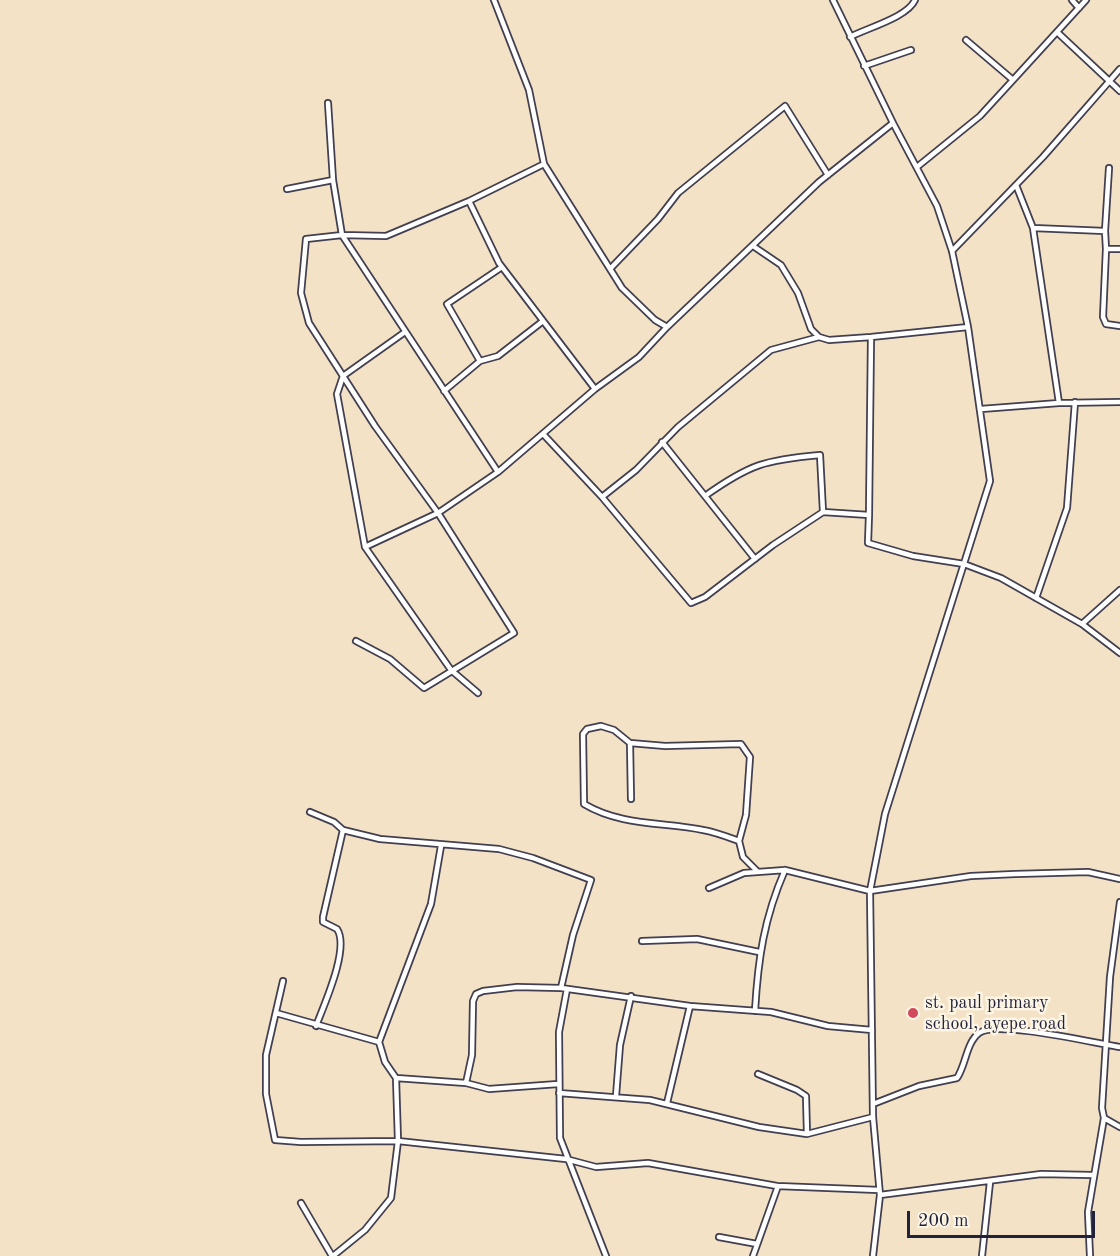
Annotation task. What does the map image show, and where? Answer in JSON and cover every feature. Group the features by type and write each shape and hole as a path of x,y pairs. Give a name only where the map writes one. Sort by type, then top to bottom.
{"street":[{"path":"494,0 529,90 544,164 622,288 654,320 667,327"},
{"path":"833,0 864,66 937,206 952,251 968,327 990,481 885,814 870,891 873,1117 880,1192 873,1256"},
{"path":"850,37 902,14 912,6 915,0"},
{"path":"1072,0 1079,8"},
{"path":"917,167 980,116 1086,0"},
{"path":"1057,32 1120,91"},
{"path":"966,39 1013,80"},
{"path":"864,66 911,50"},
{"path":"952,251 1120,69"},
{"path":"328,103 333,180 342,235 498,472"},
{"path":"610,269 658,219 678,193 785,106 828,176"},
{"path":"365,547 438,513 498,472 595,389 639,357 667,327 828,176 893,123"},
{"path":"356,642 390,659 424,688 514,633 438,513 375,426 309,323 301,293 306,239 342,235 386,236 469,201 544,164"},
{"path":"1109,168 1105,231 1104,317 1106,324 1120,326"},
{"path":"287,189 333,180"},
{"path":"1016,184 1033,228 1059,403"},
{"path":"469,201 502,267 595,389"},
{"path":"1033,228 1105,231"},
{"path":"753,246 781,265 798,293 812,329 819,337"},
{"path":"1106,249 1120,249"},
{"path":"480,361 447,304 502,267"},
{"path":"444,391 480,361 498,356 543,321"},
{"path":"602,497 636,470 662,442 771,350 819,337 829,340 968,327"},
{"path":"405,332 343,376 337,394 365,547 451,670 478,693"},
{"path":"871,337 868,543 913,556 964,564 1001,578 1082,624 1120,653"},
{"path":"1036,597 1067,508 1075,402"},
{"path":"981,409 1075,402 1120,402"},
{"path":"543,434 602,497 689,603 705,597 823,512 869,515"},
{"path":"662,442 755,559"},
{"path":"705,496 742,470 777,459 820,455 823,512"},
{"path":"1082,624 1120,590"},
{"path":"739,841 703,830 649,825 608,815 584,804 582,734 585,730 601,726 610,729 630,743 665,746 735,743 745,748 750,757 746,815 739,841 743,857 757,871"},
{"path":"630,743 630,799"},
{"path":"310,812 334,822 343,830 380,839 441,846 498,849 534,858 591,880 573,935 564,988 559,1032 560,1138 566,1159 585,1198 606,1256"},
{"path":"316,1026 333,980 342,941 337,929 323,922 323,916 343,830"},
{"path":"302,1203 333,1256 365,1230 391,1198 398,1141 396,1078 385,1062 380,1042 431,904 441,846"},
{"path":"755,1011 759,952 766,921 785,870"},
{"path":"709,888 736,875 757,871 785,870 870,891 971,876 1088,872 1120,879"},
{"path":"1090,1256 1088,1212 1092,1175 1104,1118 1102,1108 1110,976 1120,902"},
{"path":"642,941 697,939 759,952"},
{"path":"283,981 266,1055 266,1094 275,1140 398,1141 566,1159 596,1167 648,1163 778,1186 880,1192 990,1182 1041,1174 1092,1175"},
{"path":"466,1083 472,1055 473,1001 476,994 517,987 564,988 690,1006 755,1011 779,1014 828,1026 872,1030"},
{"path":"616,1096 620,1045 631,996"},
{"path":"667,1104 690,1006"},
{"path":"276,1013 380,1042"},
{"path":"873,1104 919,1086 957,1078 964,1067 969,1045 977,1034 987,1029 1021,1030 1120,1047"},
{"path":"758,1074 806,1096 807,1134"},
{"path":"396,1078 466,1083 489,1089 558,1084"},
{"path":"559,1093 616,1096 667,1104 759,1127 807,1134 873,1117"},
{"path":"1104,1118 1120,1127"},
{"path":"982,1256 990,1182"},
{"path":"753,1256 778,1186"},
{"path":"719,1237 757,1244"}],"place":[{"name":"st. paul primary school, ayepe road","path":"913,1013"}]}
